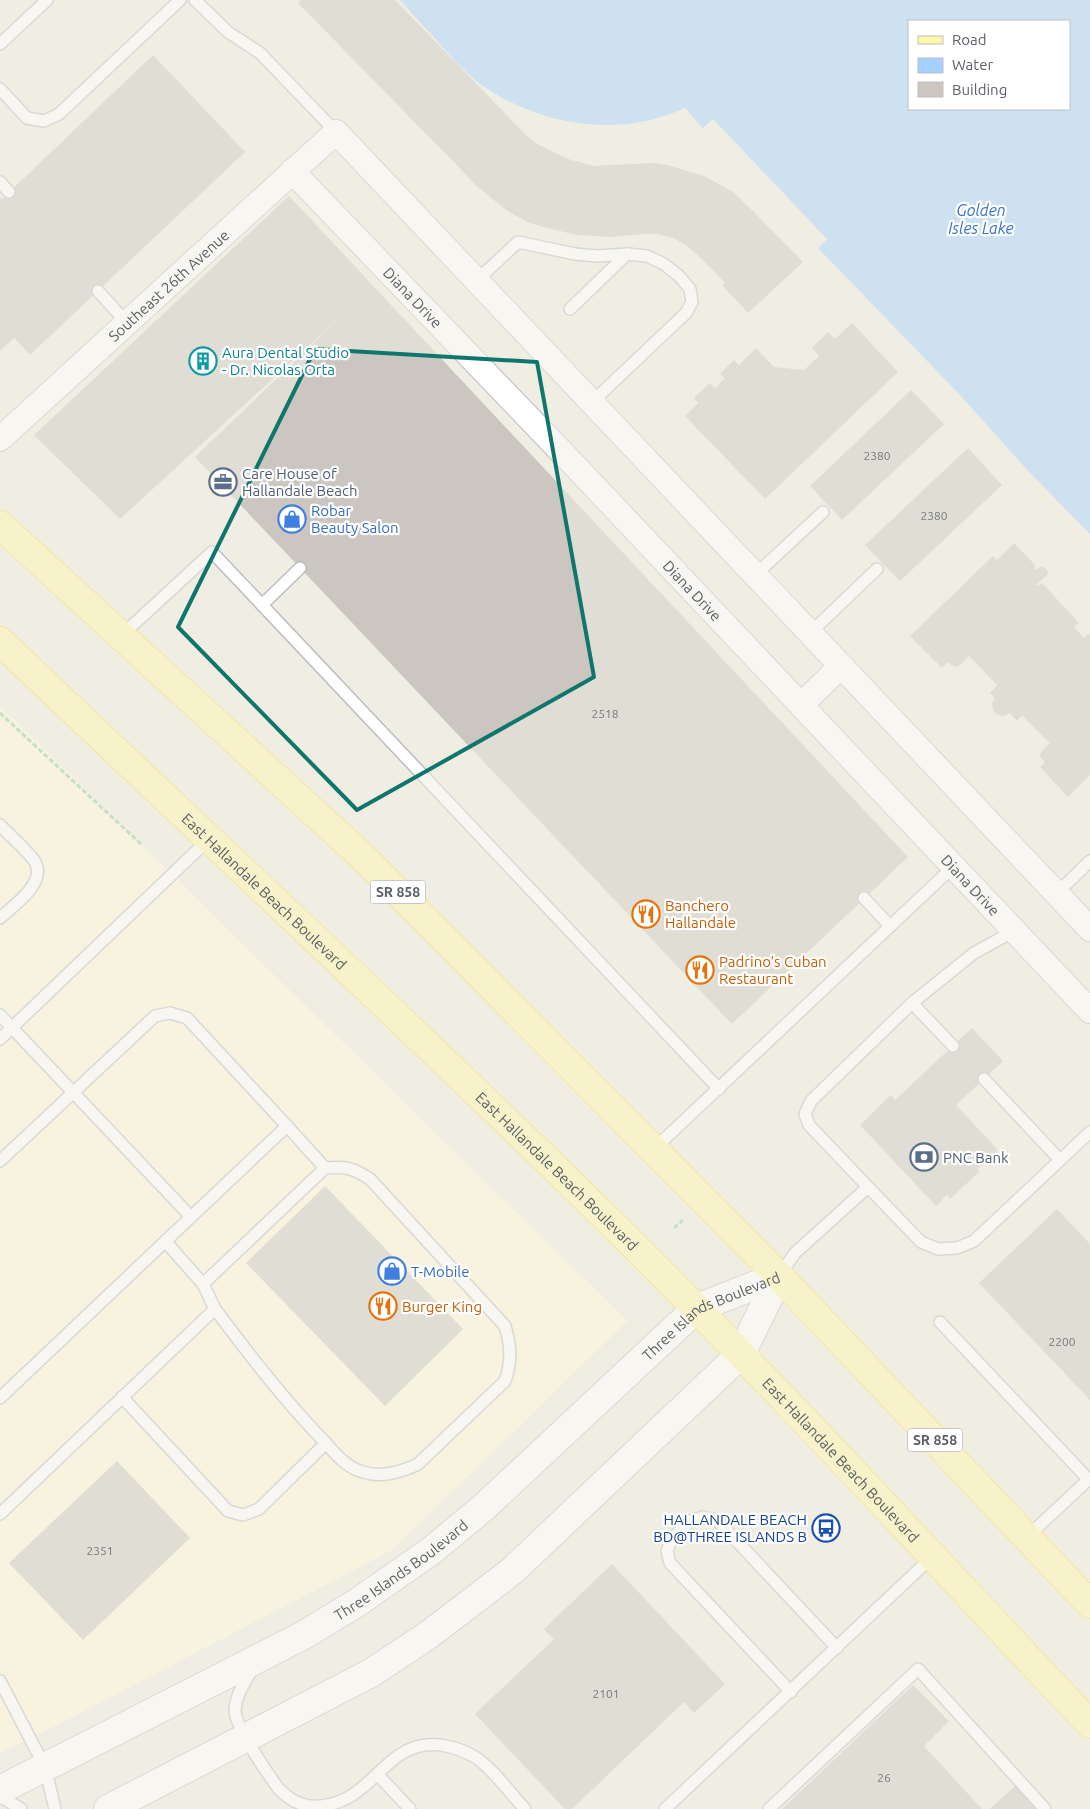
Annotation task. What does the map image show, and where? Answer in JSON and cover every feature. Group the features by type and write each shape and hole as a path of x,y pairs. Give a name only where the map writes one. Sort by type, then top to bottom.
{"main road":[{"name":"SR 858","path":"0,525 365,859 779,1276 1090,1604"},
{"name":"East Hallandale Beach Boulevard","path":"0,641 292,916 697,1308 1090,1724"}],"street":[{"name":"Southeast 26th Avenue","path":"0,439 336,132"},
{"path":"336,132 840,667 1090,929"},
{"name":"Diana Drive","path":"292,171 576,466 1090,1011"},
{"path":"801,705 840,667"},
{"name":"Three Islands Boulevard","path":"0,1790 304,1635 355,1604 431,1551 484,1507 697,1308 779,1276"},
{"name":"Three Islands Boulevard","path":"108,1809 371,1673 427,1636 512,1571 741,1354 779,1276"}],"lane":[{"path":"0,44 47,0"},
{"path":"0,89 28,118 44,121 59,114 180,0"},
{"path":"194,0 228,32 260,53 336,132"},
{"path":"0,182 9,192"},
{"path":"476,281 518,242 575,254 647,256 664,264 679,276 690,289 692,302 686,313 591,403"},
{"path":"570,309 627,254"},
{"path":"98,291 127,323"},
{"path":"754,576 823,512"},
{"path":"121,636 212,552 719,1089"},
{"path":"262,605 300,568"},
{"path":"810,634 878,569"},
{"path":"0,825 36,863 38,876 33,887 0,918"},
{"path":"0,1039 209,839"},
{"path":"1056,894 1090,861"},
{"path":"654,1149 954,866"},
{"path":"864,898 890,926"},
{"path":"1014,931 974,954 912,1003 811,1100 806,1114 809,1125 921,1242 938,1249 957,1248 974,1241 1090,1132"},
{"path":"912,1003 953,1046"},
{"path":"0,1162 155,1016 170,1012 187,1018 325,1168"},
{"path":"0,1014 191,1217"},
{"path":"984,1079 1060,1160"},
{"path":"0,1398 286,1126"},
{"path":"165,1241 203,1284 214,1309 267,1378 346,1464 363,1473 383,1474 404,1471 418,1464 505,1381 510,1367 510,1345 505,1326 370,1179 358,1171 342,1166 325,1168 203,1284"},
{"path":"779,1276 796,1253 868,1187"},
{"path":"0,1514 214,1309"},
{"path":"940,1322 1089,1480 1027,1538"},
{"path":"122,1397 228,1511 243,1515 259,1509 326,1443"},
{"path":"791,1692 670,1563 667,1551 672,1538 691,1521 704,1517 717,1520 837,1648"},
{"path":"665,1809 932,1557"},
{"path":"261,1656 239,1691 234,1712 246,1738 278,1788 296,1802 310,1806 341,1802 361,1790 404,1752 417,1746 446,1745 476,1758 526,1809"},
{"path":"769,1809 918,1669 1045,1809"},
{"path":"0,1681 45,1767 55,1809"},
{"path":"378,1775 410,1809"},
{"path":"0,1796 21,1809"}],"path":[{"path":"0,714 142,846"},
{"path":"674,1228 683,1220"}],"highlighted area":[{"path":"315,349 537,362 594,677 357,810 178,627"}],"shaded area":[{"path":"0,706 627,1321 392,1550 0,1753"}],"water":[{"name":"Golden Isles Lake","path":"400,0 1090,0 1090,534 1029,472 960,395 818,248 827,239 713,119 703,128 685,108 659,118 633,123 606,125 552,118 502,98 479,83 454,59"}],"building":[{"path":"301,0 395,0 527,136 539,145 568,159 594,166 653,163 668,165 704,176 732,191 803,262 748,313 722,285 725,283 701,258 686,245 673,238 659,234 612,237 577,235 527,222 506,210 477,186 298,3"},
{"path":"153,55 245,152 30,355 14,338 0,351 0,197 2,199"},
{"path":"289,196 908,857 732,1024 195,457 348,310 120,519 34,435"},
{"path":"852,323 898,372 765,499 685,416 698,403 694,398 710,383 715,388 725,378 720,374 734,360 739,365 756,348 774,367 804,370 819,356 812,348 828,332 835,339"},
{"path":"911,390 944,424 842,520 810,486"},
{"path":"968,448 1002,485 900,581 865,545"},
{"path":"1014,543 1036,566 1034,568 1036,570 1042,566 1048,571 1047,575 1037,584 1038,586 1042,583 1079,623 1074,627 1084,638 1089,633 1090,635 1090,775 1068,797 1040,767 1045,762 1040,757 1041,752 1050,743 1022,715 1017,721 1010,713 1004,716 998,715 993,711 992,703 995,698 990,693 997,685 969,656 958,667 948,662 942,668 910,636 993,556 997,560"},
{"path":"972,1028 1003,1061 956,1105 998,1150 977,1169 980,1171 950,1199 947,1195 936,1206 860,1125 891,1095 895,1100"},
{"path":"325,1186 463,1329 385,1406 246,1263"},
{"path":"1057,1209 1090,1244 1090,1400 979,1283"},
{"path":"117,1461 190,1538 83,1640 9,1563"},
{"path":"612,1564 725,1684 694,1713 684,1702 572,1809 565,1809 475,1714 554,1639 544,1629"},
{"path":"913,1685 949,1721 924,1746 982,1809 782,1809"},
{"path":"1016,1785 1037,1809 990,1809"}],"place":[{"name":"Aura Dental Studio - Dr. Nicolas Orta","path":"203,361"},
{"name":"Care House of Hallandale Beach","path":"223,482"},
{"name":"Robar Beauty Salon","path":"292,519"},
{"name":"Banchero Hallandale","path":"646,914"},
{"name":"Padrino’s Cuban Restaurant","path":"700,970"},
{"name":"PNC Bank","path":"924,1157"},
{"name":"T-Mobile","path":"392,1271"},
{"name":"Burger King","path":"383,1306"},
{"name":"HALLANDALE BEACH BD@THREE ISLANDS B","path":"826,1528"}]}
